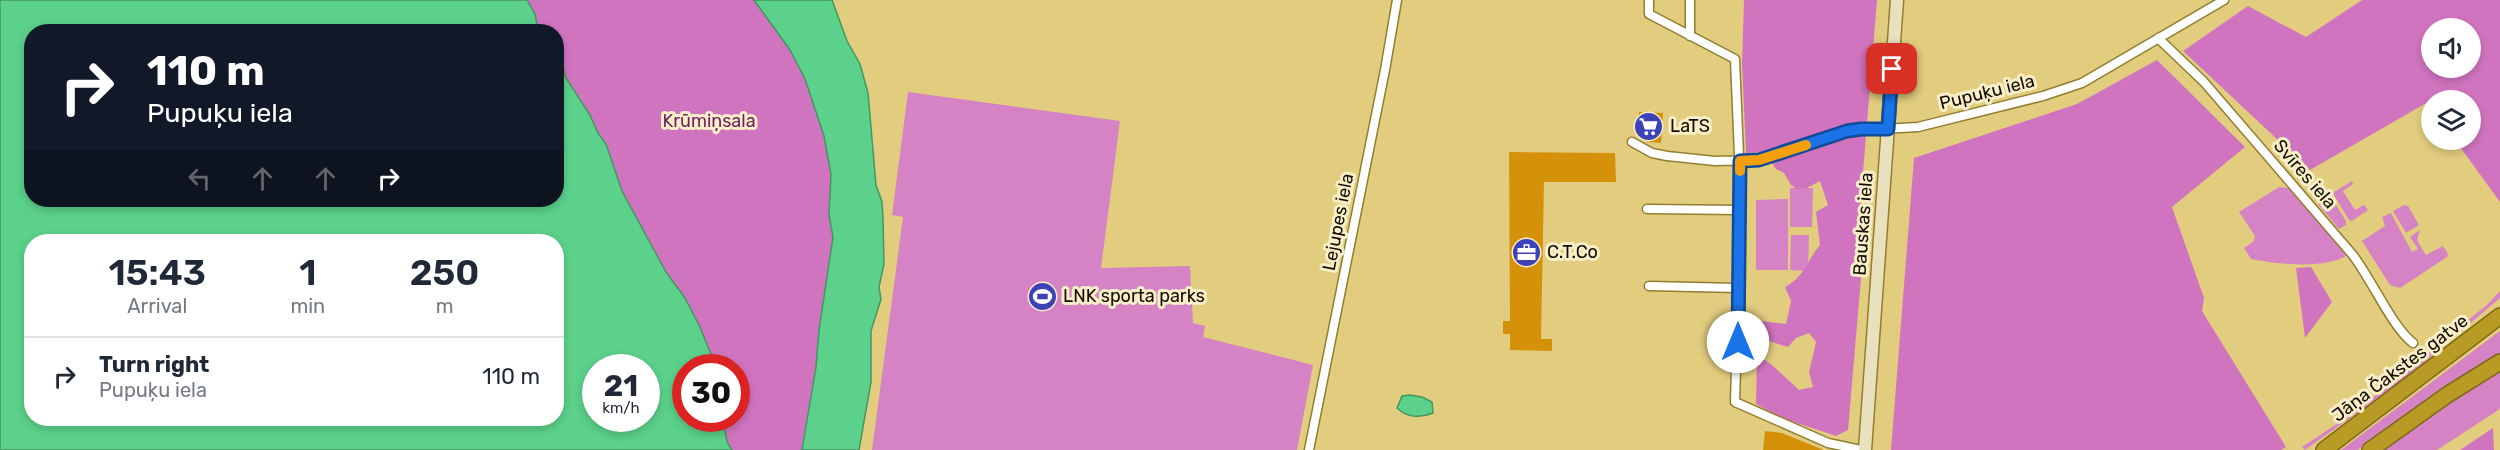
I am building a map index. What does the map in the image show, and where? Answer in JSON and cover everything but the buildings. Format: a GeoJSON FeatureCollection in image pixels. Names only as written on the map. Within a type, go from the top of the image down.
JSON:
{"type":"FeatureCollection","features":[{"type":"Feature","properties":{"kind":"highway","name":"Jāņa Čakstes gatve"},"geometry":{"type":"LineString","coordinates":[[2324,450],[2500,316]]}},
{"type":"Feature","properties":{"kind":"highway"},"geometry":{"type":"LineString","coordinates":[[2370,450],[2447,394],[2500,362]]}},
{"type":"Feature","properties":{"kind":"main road","name":"Bauskas iela"},"geometry":{"type":"LineString","coordinates":[[1863,450],[1897,0]]}},
{"type":"Feature","properties":{"kind":"street","name":"Lejupes iela"},"geometry":{"type":"LineString","coordinates":[[1309,450],[1397,0]]}},
{"type":"Feature","properties":{"kind":"street"},"geometry":{"type":"LineString","coordinates":[[1649,0],[1649,14],[1735,58],[1740,161],[1735,402],[1828,443],[1863,450]]}},
{"type":"Feature","properties":{"kind":"street"},"geometry":{"type":"LineString","coordinates":[[1690,0],[1690,36]]}},
{"type":"Feature","properties":{"kind":"street","name":"Pupuķu iela"},"geometry":{"type":"LineString","coordinates":[[1632,142],[1660,155],[1740,161],[1759,160],[1847,131],[1918,127],[2082,83],[2224,0]]}},
{"type":"Feature","properties":{"kind":"street","name":"Svīres iela"},"geometry":{"type":"LineString","coordinates":[[2158,38],[2204,82],[2352,254],[2365,271],[2398,326],[2413,343]]}},
{"type":"Feature","properties":{"kind":"street"},"geometry":{"type":"LineString","coordinates":[[1647,208],[1740,210]]}},
{"type":"Feature","properties":{"kind":"street"},"geometry":{"type":"LineString","coordinates":[[1649,286],[1738,288]]}},
{"type":"Feature","properties":{"kind":"shaded area"},"geometry":{"type":"Polygon","coordinates":[[[0,0],[527,0],[535,14],[537,24],[24,24],[24,207],[564,207],[564,71],[606,144],[622,191],[666,272],[685,298],[711,354],[672,354],[672,432],[725,432],[727,442],[732,450],[0,450],[0,0]]]}},
{"type":"Feature","properties":{"kind":"shaded area"},"geometry":{"type":"Polygon","coordinates":[[[754,0],[832,0],[847,41],[860,64],[868,93],[876,185],[882,202],[884,264],[879,287],[881,299],[871,331],[871,382],[859,450],[802,450],[816,367],[819,330],[833,237],[829,215],[831,174],[824,136],[805,79],[790,50],[754,0]]]}},
{"type":"Feature","properties":{"kind":"shaded area","name":"LNK sporta parks"},"geometry":{"type":"Polygon","coordinates":[[[908,92],[1120,121],[1101,268],[1190,266],[1193,323],[1205,326],[1203,337],[1313,365],[1297,450],[872,450],[903,217],[892,215],[908,92]]]}},
{"type":"Feature","properties":{"kind":"shaded area"},"geometry":{"type":"Polygon","coordinates":[[[2352,181],[2353,184],[2343,191],[2355,210],[2364,205],[2368,210],[2352,221],[2349,220],[2334,192],[2352,181]]]}},
{"type":"Feature","properties":{"kind":"shaded area"},"geometry":{"type":"Polygon","coordinates":[[[2279,187],[2289,188],[2349,254],[2340,259],[2315,264],[2274,263],[2251,259],[2244,248],[2254,241],[2255,236],[2239,212],[2279,187]]]}},
{"type":"Feature","properties":{"kind":"shaded area"},"geometry":{"type":"Polygon","coordinates":[[[1790,188],[1813,188],[1812,227],[1790,227],[1790,188]]]}},
{"type":"Feature","properties":{"kind":"shaded area"},"geometry":{"type":"Polygon","coordinates":[[[2326,197],[2331,197],[2346,221],[2346,225],[2339,229],[2318,204],[2326,197]]]}},
{"type":"Feature","properties":{"kind":"shaded area"},"geometry":{"type":"Polygon","coordinates":[[[1788,199],[1788,270],[1756,270],[1756,200],[1788,199]]]}},
{"type":"Feature","properties":{"kind":"shaded area"},"geometry":{"type":"Polygon","coordinates":[[[2404,205],[2408,206],[2419,225],[2406,233],[2393,211],[2404,205]]]}},
{"type":"Feature","properties":{"kind":"shaded area"},"geometry":{"type":"Polygon","coordinates":[[[2391,213],[2412,252],[2418,249],[2410,237],[2420,230],[2417,240],[2426,255],[2443,246],[2448,254],[2447,257],[2400,288],[2390,285],[2362,241],[2385,226],[2382,217],[2391,213]]]}},
{"type":"Feature","properties":{"kind":"shaded area"},"geometry":{"type":"Polygon","coordinates":[[[1791,235],[1809,235],[1808,271],[1790,270],[1791,235]]]}},
{"type":"Feature","properties":{"kind":"shaded area"},"geometry":{"type":"Polygon","coordinates":[[[2500,291],[2500,298],[2406,378],[2305,450],[2302,447],[2356,411],[2488,304],[2500,291]]]}},
{"type":"Feature","properties":{"kind":"shaded area"},"geometry":{"type":"Polygon","coordinates":[[[2500,331],[2500,354],[2443,389],[2358,450],[2341,450],[2500,331]]]}},
{"type":"Feature","properties":{"kind":"shaded area"},"geometry":{"type":"Polygon","coordinates":[[[2500,369],[2500,408],[2497,411],[2437,450],[2381,450],[2451,399],[2500,369]]]}},
{"type":"Feature","properties":{"kind":"shaded area"},"geometry":{"type":"Polygon","coordinates":[[[1410,395],[1432,402],[1433,413],[1414,416],[1405,414],[1397,408],[1402,396],[1410,395]]]}},
{"type":"Feature","properties":{"kind":"green space","name":"Krūmiņsala"},"geometry":{"type":"Polygon","coordinates":[[[527,0],[754,0],[790,50],[805,79],[824,136],[831,174],[829,215],[833,237],[819,330],[816,367],[802,450],[732,450],[727,442],[725,432],[750,432],[750,354],[711,354],[685,298],[666,272],[622,191],[606,144],[566,78],[564,24],[537,24],[535,14],[527,0]]]}},
{"type":"Feature","properties":{"kind":"green space"},"geometry":{"type":"Polygon","coordinates":[[[1744,0],[1877,0],[1859,222],[1861,278],[1848,430],[1836,436],[1782,418],[1756,404],[1757,355],[1772,365],[1799,390],[1813,387],[1809,372],[1816,342],[1809,333],[1796,338],[1788,347],[1762,339],[1753,320],[1786,324],[1791,301],[1785,287],[1797,278],[1820,245],[1816,212],[1828,205],[1820,181],[1807,188],[1797,189],[1791,185],[1784,173],[1776,169],[1765,152],[1746,153],[1742,63],[1744,0]]]}},
{"type":"Feature","properties":{"kind":"green space"},"geometry":{"type":"Polygon","coordinates":[[[2362,0],[2500,0],[2500,202],[2462,150],[2481,150],[2481,90],[2421,90],[2421,106],[2310,170],[2183,51],[2248,6],[2306,37],[2362,0]]]}},
{"type":"Feature","properties":{"kind":"green space"},"geometry":{"type":"Polygon","coordinates":[[[2157,60],[2245,147],[2172,207],[2204,298],[2202,311],[2286,447],[2281,450],[1891,450],[1914,158],[2077,104],[2157,60]]]}},
{"type":"Feature","properties":{"kind":"green space"},"geometry":{"type":"Polygon","coordinates":[[[2311,267],[2332,302],[2305,338],[2296,268],[2311,267]]]}},
{"type":"Feature","properties":{"kind":"green space"},"geometry":{"type":"Polygon","coordinates":[[[2493,428],[2494,450],[2460,450],[2493,428]]]}},
{"type":"Feature","properties":{"kind":"slow traffic"},"geometry":{"type":"LineString","coordinates":[[1740,171],[1740,161],[1759,160],[1806,145]]}},
{"type":"Feature","properties":{"kind":"place","name":"LaTS"},"geometry":{"type":"Point","coordinates":[1649,126]}},
{"type":"Feature","properties":{"kind":"place","name":"C.T.Co"},"geometry":{"type":"Point","coordinates":[1526,252]}},
{"type":"Feature","properties":{"kind":"place","name":"LNK sporta parks"},"geometry":{"type":"Point","coordinates":[1042,296]}},
{"type":"Feature","properties":{"kind":"route"},"geometry":{"type":"LineString","coordinates":[[1738,342],[1740,161],[1759,160],[1847,131],[1888,129],[1892,69]]}}]}
